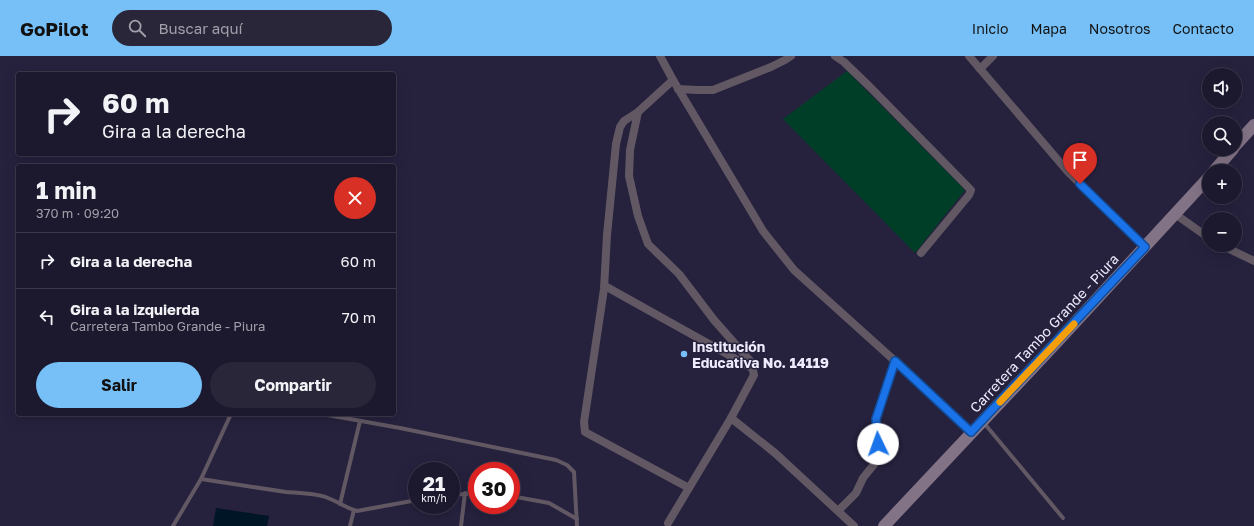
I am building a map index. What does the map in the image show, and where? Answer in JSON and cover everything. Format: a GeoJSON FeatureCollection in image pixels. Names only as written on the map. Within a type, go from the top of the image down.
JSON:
{"type":"FeatureCollection","features":[{"type":"Feature","properties":{"kind":"main road"},"geometry":{"type":"LineString","coordinates":[[1242,138],[1254,125]]}},
{"type":"Feature","properties":{"kind":"main road"},"geometry":{"type":"LineString","coordinates":[[1220,164],[1227,156]]}},
{"type":"Feature","properties":{"kind":"main road","name":"Carretera Tambo Grande - Piura"},"geometry":{"type":"LineString","coordinates":[[884,526],[1202,185]]}},
{"type":"Feature","properties":{"kind":"street"},"geometry":{"type":"LineString","coordinates":[[661,56],[678,89],[763,232],[794,270],[971,432]]}},
{"type":"Feature","properties":{"kind":"street"},"geometry":{"type":"LineString","coordinates":[[678,89],[713,90],[771,67],[791,56]]}},
{"type":"Feature","properties":{"kind":"street"},"geometry":{"type":"LineString","coordinates":[[835,56],[844,62],[870,87],[971,190],[969,195],[921,253]]}},
{"type":"Feature","properties":{"kind":"street"},"geometry":{"type":"LineString","coordinates":[[969,56],[1069,173],[1145,247]]}},
{"type":"Feature","properties":{"kind":"street"},"geometry":{"type":"LineString","coordinates":[[980,69],[993,56]]}},
{"type":"Feature","properties":{"kind":"street"},"geometry":{"type":"LineString","coordinates":[[673,80],[638,112],[624,121],[620,128],[616,144],[607,235],[605,286],[584,422],[585,432],[689,488]]}},
{"type":"Feature","properties":{"kind":"street"},"geometry":{"type":"LineString","coordinates":[[638,112],[630,150],[629,176],[638,216],[648,244],[679,274],[714,320],[751,362],[754,375],[731,418],[668,522]]}},
{"type":"Feature","properties":{"kind":"street"},"geometry":{"type":"LineString","coordinates":[[1175,214],[1202,233]]}},
{"type":"Feature","properties":{"kind":"street"},"geometry":{"type":"LineString","coordinates":[[1235,252],[1254,261]]}},
{"type":"Feature","properties":{"kind":"street"},"geometry":{"type":"LineString","coordinates":[[605,286],[752,368]]}},
{"type":"Feature","properties":{"kind":"street"},"geometry":{"type":"LineString","coordinates":[[838,511],[856,494],[863,478],[876,462],[878,444],[876,419],[895,361]]}},
{"type":"Feature","properties":{"kind":"street"},"geometry":{"type":"LineString","coordinates":[[731,418],[775,453],[854,526]]}},
{"type":"Feature","properties":{"kind":"lane"},"geometry":{"type":"LineString","coordinates":[[173,526],[201,479],[230,416]]}},
{"type":"Feature","properties":{"kind":"lane"},"geometry":{"type":"LineString","coordinates":[[333,416],[400,428],[556,460],[567,465],[574,472],[577,526]]}},
{"type":"Feature","properties":{"kind":"lane"},"geometry":{"type":"LineString","coordinates":[[982,420],[1063,518]]}},
{"type":"Feature","properties":{"kind":"lane"},"geometry":{"type":"LineString","coordinates":[[340,504],[360,421]]}},
{"type":"Feature","properties":{"kind":"lane"},"geometry":{"type":"LineString","coordinates":[[201,479],[326,497],[357,511],[408,502]]}},
{"type":"Feature","properties":{"kind":"lane"},"geometry":{"type":"LineString","coordinates":[[460,494],[465,493],[461,526]]}},
{"type":"Feature","properties":{"kind":"lane"},"geometry":{"type":"LineString","coordinates":[[520,498],[549,504],[577,519]]}},
{"type":"Feature","properties":{"kind":"lane"},"geometry":{"type":"LineString","coordinates":[[350,526],[354,510]]}},
{"type":"Feature","properties":{"kind":"green space"},"geometry":{"type":"Polygon","coordinates":[[[847,71],[965,190],[915,253],[783,119],[847,71]]]}},
{"type":"Feature","properties":{"kind":"water"},"geometry":{"type":"Polygon","coordinates":[[[216,508],[269,516],[267,526],[213,526],[216,508]]]}},
{"type":"Feature","properties":{"kind":"slow traffic"},"geometry":{"type":"LineString","coordinates":[[1000,402],[1074,324]]}},
{"type":"Feature","properties":{"kind":"place","name":"Institución Educativa No. 14119"},"geometry":{"type":"Point","coordinates":[684,354]}},
{"type":"Feature","properties":{"kind":"route"},"geometry":{"type":"LineString","coordinates":[[878,444],[876,419],[895,361],[971,432],[1145,247],[1080,184]]}}]}
